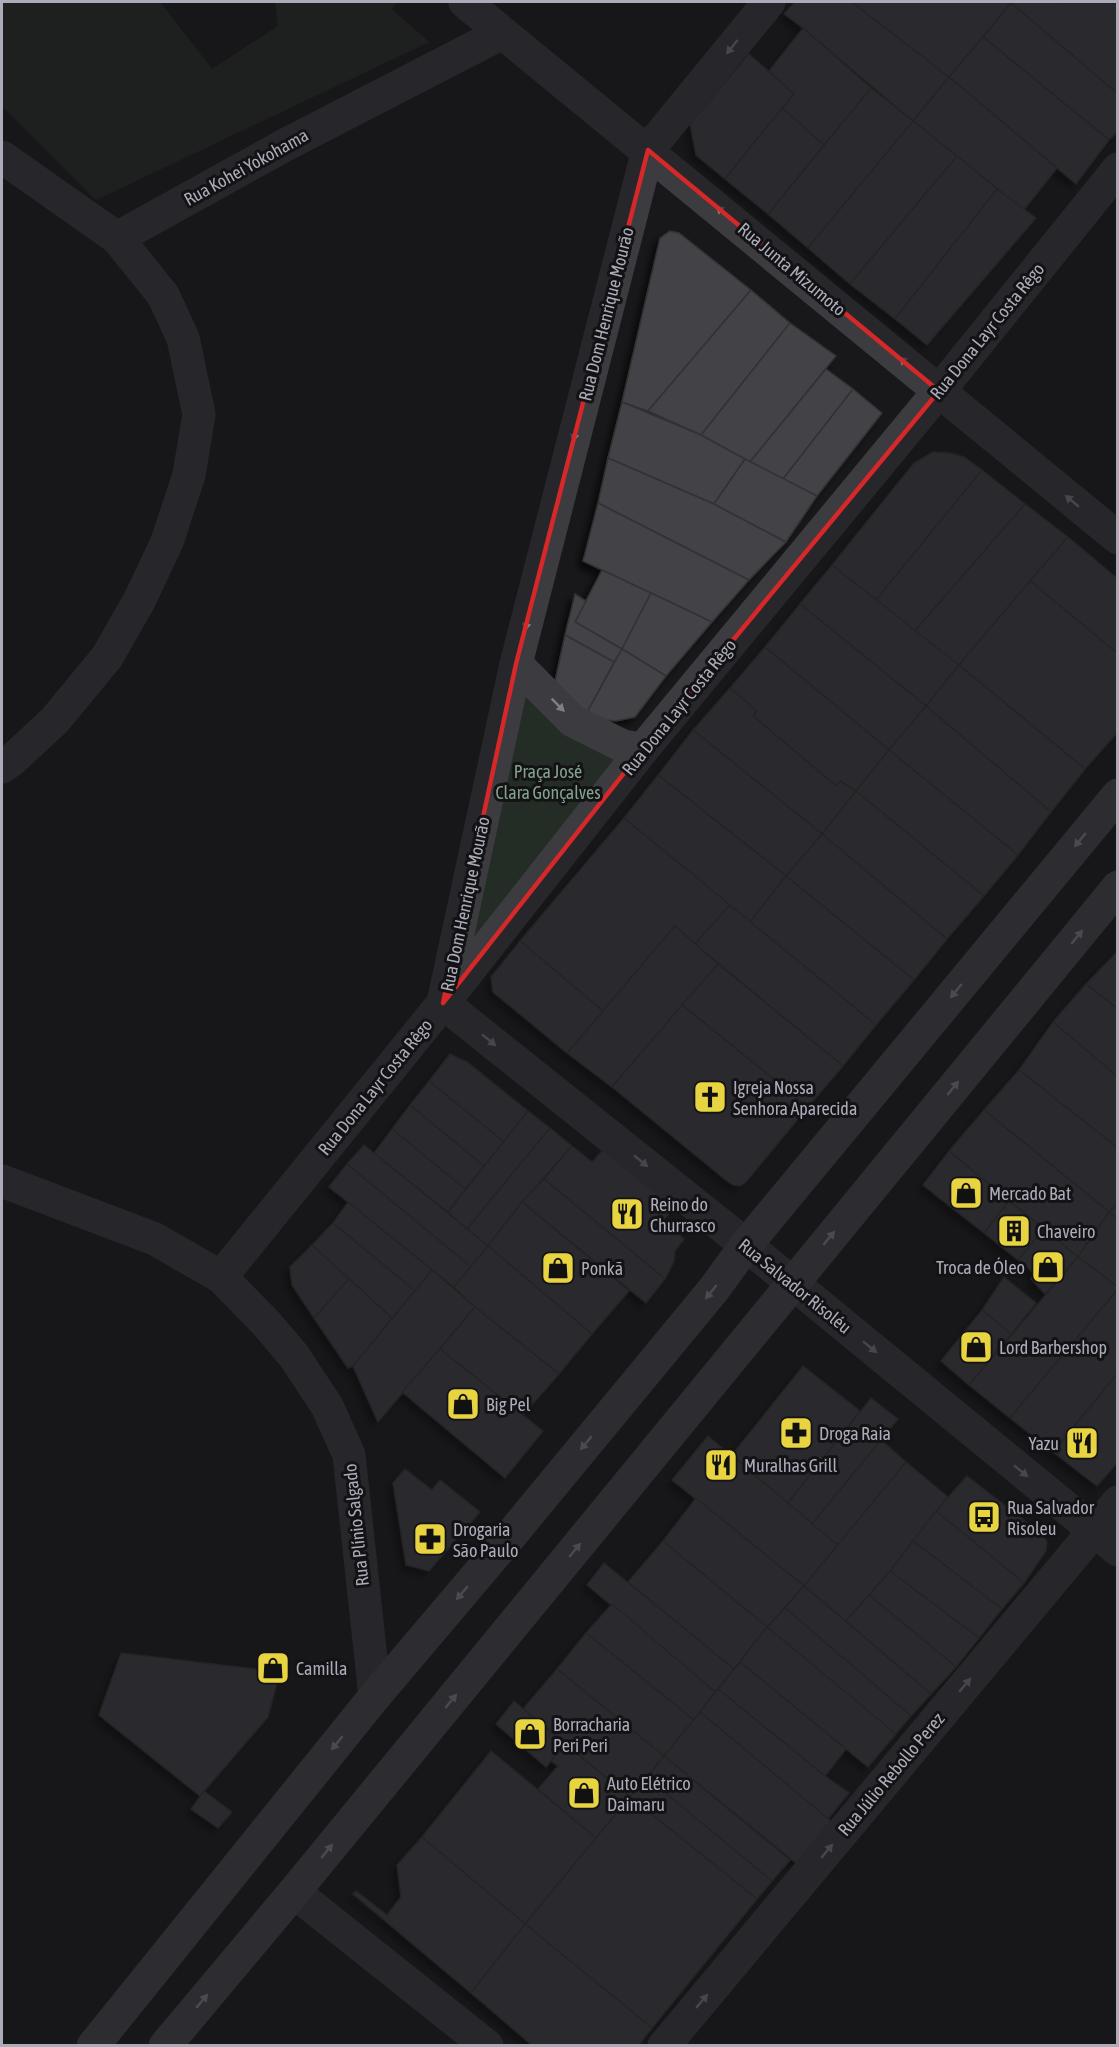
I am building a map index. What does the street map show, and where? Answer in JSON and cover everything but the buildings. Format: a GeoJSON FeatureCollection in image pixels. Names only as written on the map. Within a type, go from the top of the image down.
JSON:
{"type":"FeatureCollection","features":[{"type":"Feature","properties":{"kind":"main road"},"geometry":{"type":"LineString","coordinates":[[93,2046],[375,1696],[714,1289],[746,1245],[1118,795]]}},
{"type":"Feature","properties":{"kind":"main road"},"geometry":{"type":"LineString","coordinates":[[165,2046],[294,1892],[1118,887]]}},
{"type":"Feature","properties":{"kind":"street","name":"Rua Junta Mizumoto"},"geometry":{"type":"LineString","coordinates":[[465,2],[1118,538]]}},
{"type":"Feature","properties":{"kind":"street","name":"Rua Dom Henrique Mourão"},"geometry":{"type":"LineString","coordinates":[[443,1003],[516,664],[648,150],[769,2]]}},
{"type":"Feature","properties":{"kind":"street","name":"Rua Kohei Yokohama"},"geometry":{"type":"LineString","coordinates":[[117,238],[285,145],[502,33]]}},
{"type":"Feature","properties":{"kind":"street"},"geometry":{"type":"LineString","coordinates":[[2,157],[117,238],[143,268],[163,295],[183,338],[199,414],[189,475],[166,542],[139,601],[107,657],[55,720],[2,767]]}},
{"type":"Feature","properties":{"kind":"street","name":"Rua Dona Layr Costa Rêgo"},"geometry":{"type":"LineString","coordinates":[[221,1277],[443,1003],[644,749],[939,391],[1118,169]]}},
{"type":"Feature","properties":{"kind":"street"},"geometry":{"type":"LineString","coordinates":[[516,664],[573,721],[623,746],[644,749]]}},
{"type":"Feature","properties":{"kind":"street","name":"Rua Salvador Risoléu"},"geometry":{"type":"LineString","coordinates":[[443,1003],[746,1245],[1106,1540]]}},
{"type":"Feature","properties":{"kind":"street","name":"Rua Plínio Salgado"},"geometry":{"type":"LineString","coordinates":[[2,1181],[155,1239],[221,1277],[266,1323],[294,1356],[327,1406],[349,1455],[375,1696]]}},
{"type":"Feature","properties":{"kind":"street","name":"Rua Júlio Rebollo Perez"},"geometry":{"type":"LineString","coordinates":[[664,2046],[1106,1540],[1118,1502]]}},
{"type":"Feature","properties":{"kind":"street"},"geometry":{"type":"LineString","coordinates":[[294,1892],[487,2046]]}},
{"type":"Feature","properties":{"kind":"highlighted area"},"geometry":{"type":"Polygon","coordinates":[[[648,150],[939,391],[643,749],[443,1003],[516,664],[648,150]]]}},
{"type":"Feature","properties":{"kind":"green space"},"geometry":{"type":"Polygon","coordinates":[[[2,2],[160,2],[212,69],[278,26],[275,2],[398,2],[391,9],[429,42],[96,200],[2,106],[2,2]]]}},
{"type":"Feature","properties":{"kind":"green space","name":"Praça José Clara Gonçalves"},"geometry":{"type":"Polygon","coordinates":[[[522,684],[568,737],[600,751],[631,756],[452,972],[522,684]]]}},
{"type":"Feature","properties":{"kind":"place","name":"Igreja Nossa Senhora Aparecida"},"geometry":{"type":"Point","coordinates":[710,1097]}},
{"type":"Feature","properties":{"kind":"place","name":"Mercado Bat"},"geometry":{"type":"Point","coordinates":[966,1193]}},
{"type":"Feature","properties":{"kind":"place","name":"Reino do Churrasco"},"geometry":{"type":"Point","coordinates":[627,1214]}},
{"type":"Feature","properties":{"kind":"place","name":"Chaveiro"},"geometry":{"type":"Point","coordinates":[1014,1231]}},
{"type":"Feature","properties":{"kind":"place","name":"Troca de Óleo"},"geometry":{"type":"Point","coordinates":[1048,1267]}},
{"type":"Feature","properties":{"kind":"place","name":"Ponkã"},"geometry":{"type":"Point","coordinates":[558,1268]}},
{"type":"Feature","properties":{"kind":"place","name":"Lord Barbershop"},"geometry":{"type":"Point","coordinates":[976,1347]}},
{"type":"Feature","properties":{"kind":"place","name":"Big Pel"},"geometry":{"type":"Point","coordinates":[463,1404]}},
{"type":"Feature","properties":{"kind":"place","name":"Droga Raia"},"geometry":{"type":"Point","coordinates":[796,1433]}},
{"type":"Feature","properties":{"kind":"place","name":"Yazu"},"geometry":{"type":"Point","coordinates":[1082,1443]}},
{"type":"Feature","properties":{"kind":"place","name":"Muralhas Grill"},"geometry":{"type":"Point","coordinates":[721,1465]}},
{"type":"Feature","properties":{"kind":"place","name":"Rua Salvador Risoleu"},"geometry":{"type":"Point","coordinates":[984,1517]}},
{"type":"Feature","properties":{"kind":"place","name":"Drogaria São Paulo"},"geometry":{"type":"Point","coordinates":[430,1539]}},
{"type":"Feature","properties":{"kind":"place","name":"Camilla"},"geometry":{"type":"Point","coordinates":[273,1668]}},
{"type":"Feature","properties":{"kind":"place","name":"Borracharia Peri Peri"},"geometry":{"type":"Point","coordinates":[530,1734]}},
{"type":"Feature","properties":{"kind":"place","name":"Auto Elétrico Daimaru"},"geometry":{"type":"Point","coordinates":[584,1793]}}]}
